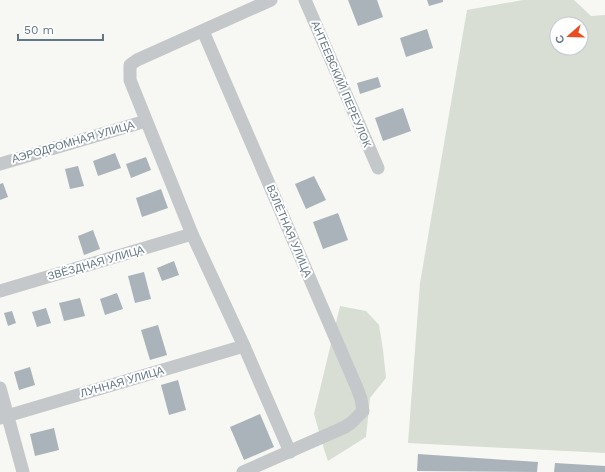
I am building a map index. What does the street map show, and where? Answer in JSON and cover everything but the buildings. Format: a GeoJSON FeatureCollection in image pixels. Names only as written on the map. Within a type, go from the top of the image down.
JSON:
{"type":"FeatureCollection","features":[{"type":"Feature","properties":{"kind":"street"},"geometry":{"type":"LineString","coordinates":[[244,472],[290,452],[244,346],[192,234],[130,80],[130,65],[137,60],[270,0]]}},
{"type":"Feature","properties":{"kind":"street","name":"АНТЕЕВСКИЙ ПЕРЕУЛОК"},"geometry":{"type":"LineString","coordinates":[[305,0],[378,168]]}},
{"type":"Feature","properties":{"kind":"street","name":"ВЗЛЁТНАЯ УЛИЦА"},"geometry":{"type":"LineString","coordinates":[[203,31],[361,399],[363,411],[351,423],[290,452]]}},
{"type":"Feature","properties":{"kind":"street","name":"АЭРОДРОМНАЯ УЛИЦА"},"geometry":{"type":"LineString","coordinates":[[0,164],[146,121]]}},
{"type":"Feature","properties":{"kind":"street","name":"ЗВЁЗДНАЯ УЛИЦА"},"geometry":{"type":"LineString","coordinates":[[0,291],[192,234]]}},
{"type":"Feature","properties":{"kind":"street","name":"ЛУННАЯ УЛИЦА"},"geometry":{"type":"LineString","coordinates":[[4,417],[244,346]]}},
{"type":"Feature","properties":{"kind":"street"},"geometry":{"type":"LineString","coordinates":[[0,388],[4,417],[23,472]]}},
{"type":"Feature","properties":{"kind":"shaded area"},"geometry":{"type":"Polygon","coordinates":[[[523,0],[574,0],[591,16],[605,15],[605,453],[408,443],[420,283],[467,10],[523,0]]]}},
{"type":"Feature","properties":{"kind":"shaded area"},"geometry":{"type":"Polygon","coordinates":[[[340,306],[366,311],[379,325],[386,378],[370,398],[366,437],[328,461],[314,414],[340,306]]]}}]}
